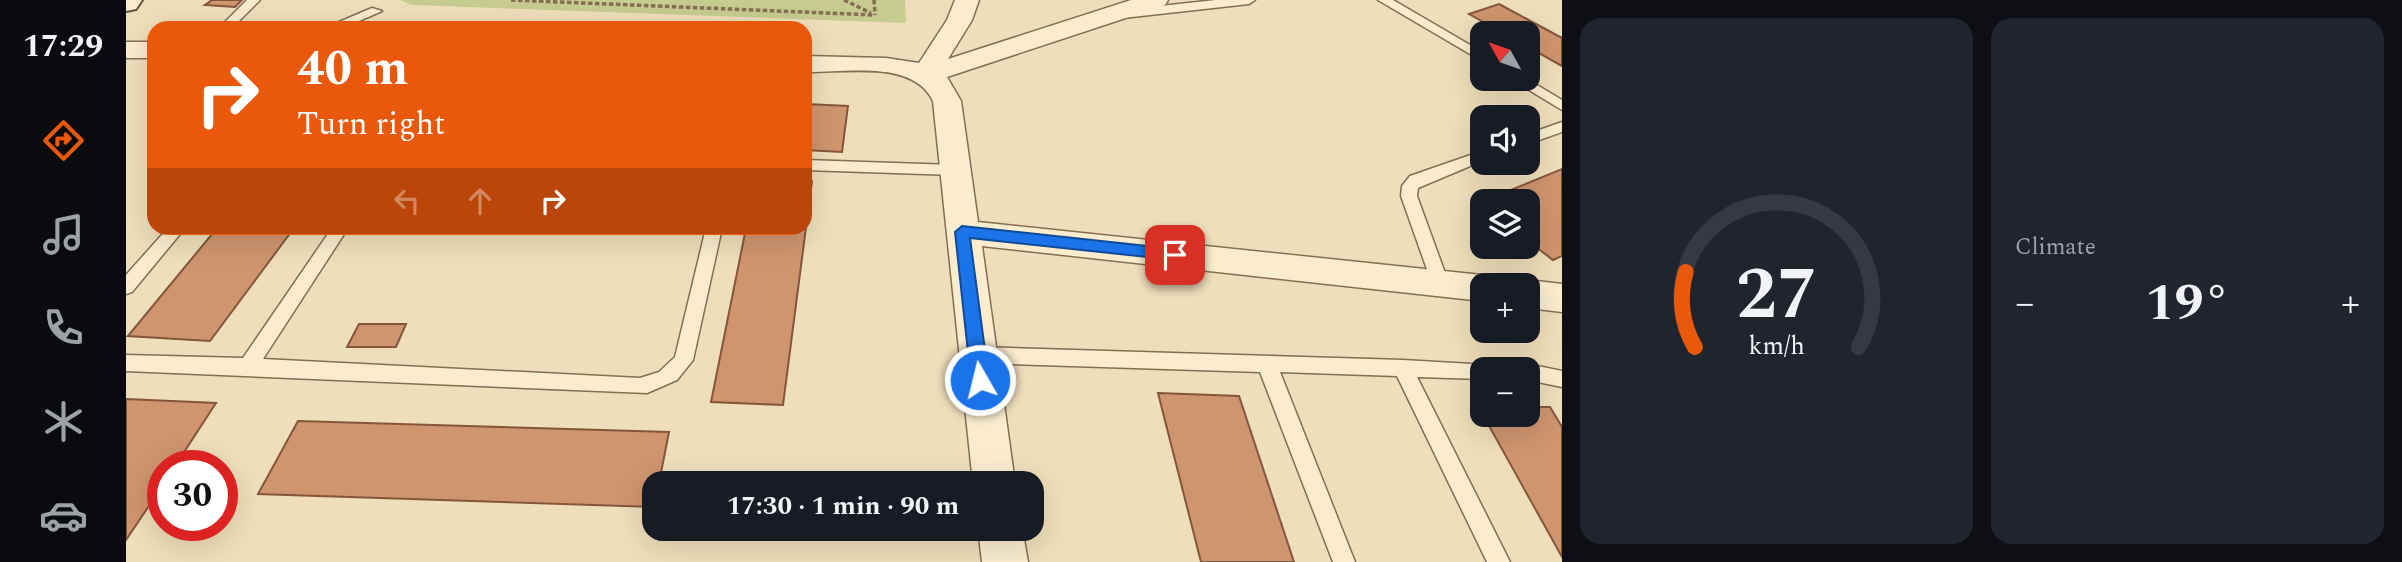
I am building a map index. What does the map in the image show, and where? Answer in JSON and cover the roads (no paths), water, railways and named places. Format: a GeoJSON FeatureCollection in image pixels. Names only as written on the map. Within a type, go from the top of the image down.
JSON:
{"type":"FeatureCollection","features":[{"type":"Feature","properties":{"kind":"street"},"geometry":{"type":"LineString","coordinates":[[927,75],[933,61],[962,20],[967,0]]}},
{"type":"Feature","properties":{"kind":"street"},"geometry":{"type":"LineString","coordinates":[[812,64],[886,67],[927,75],[1156,0]]}},
{"type":"Feature","properties":{"kind":"street"},"geometry":{"type":"LineString","coordinates":[[126,50],[147,50]]}},
{"type":"Feature","properties":{"kind":"street"},"geometry":{"type":"LineString","coordinates":[[927,75],[939,86],[947,101],[992,471]]}},
{"type":"Feature","properties":{"kind":"street"},"geometry":{"type":"LineString","coordinates":[[962,232],[1470,287]]}},
{"type":"Feature","properties":{"kind":"street"},"geometry":{"type":"LineString","coordinates":[[1540,295],[1562,298]]}},
{"type":"Feature","properties":{"kind":"street"},"geometry":{"type":"LineString","coordinates":[[1002,541],[1005,562]]}},
{"type":"Feature","properties":{"kind":"lane"},"geometry":{"type":"LineString","coordinates":[[232,21],[254,0]]}},
{"type":"Feature","properties":{"kind":"lane"},"geometry":{"type":"LineString","coordinates":[[1108,15],[1248,0]]}},
{"type":"Feature","properties":{"kind":"lane"},"geometry":{"type":"LineString","coordinates":[[1384,0],[1470,50]]}},
{"type":"Feature","properties":{"kind":"lane"},"geometry":{"type":"LineString","coordinates":[[350,21],[376,11]]}},
{"type":"Feature","properties":{"kind":"lane"},"geometry":{"type":"LineString","coordinates":[[1538,91],[1562,106]]}},
{"type":"Feature","properties":{"kind":"lane"},"geometry":{"type":"LineString","coordinates":[[1540,135],[1562,127]]}},
{"type":"Feature","properties":{"kind":"lane"},"geometry":{"type":"LineString","coordinates":[[1440,284],[1409,195],[1410,186],[1416,180],[1470,160]]}},
{"type":"Feature","properties":{"kind":"lane"},"geometry":{"type":"LineString","coordinates":[[812,165],[954,170]]}},
{"type":"Feature","properties":{"kind":"lane"},"geometry":{"type":"LineString","coordinates":[[126,287],[171,235]]}},
{"type":"Feature","properties":{"kind":"lane"},"geometry":{"type":"LineString","coordinates":[[248,366],[335,235]]}},
{"type":"Feature","properties":{"kind":"lane"},"geometry":{"type":"LineString","coordinates":[[126,363],[248,366],[640,386],[654,384],[677,370],[684,360],[712,235]]}},
{"type":"Feature","properties":{"kind":"lane"},"geometry":{"type":"LineString","coordinates":[[976,355],[1470,371]]}},
{"type":"Feature","properties":{"kind":"lane"},"geometry":{"type":"LineString","coordinates":[[1267,364],[1344,562]]}},
{"type":"Feature","properties":{"kind":"lane"},"geometry":{"type":"LineString","coordinates":[[1403,368],[1499,562]]}},
{"type":"Feature","properties":{"kind":"lane"},"geometry":{"type":"LineString","coordinates":[[1540,374],[1562,379]]}}]}
